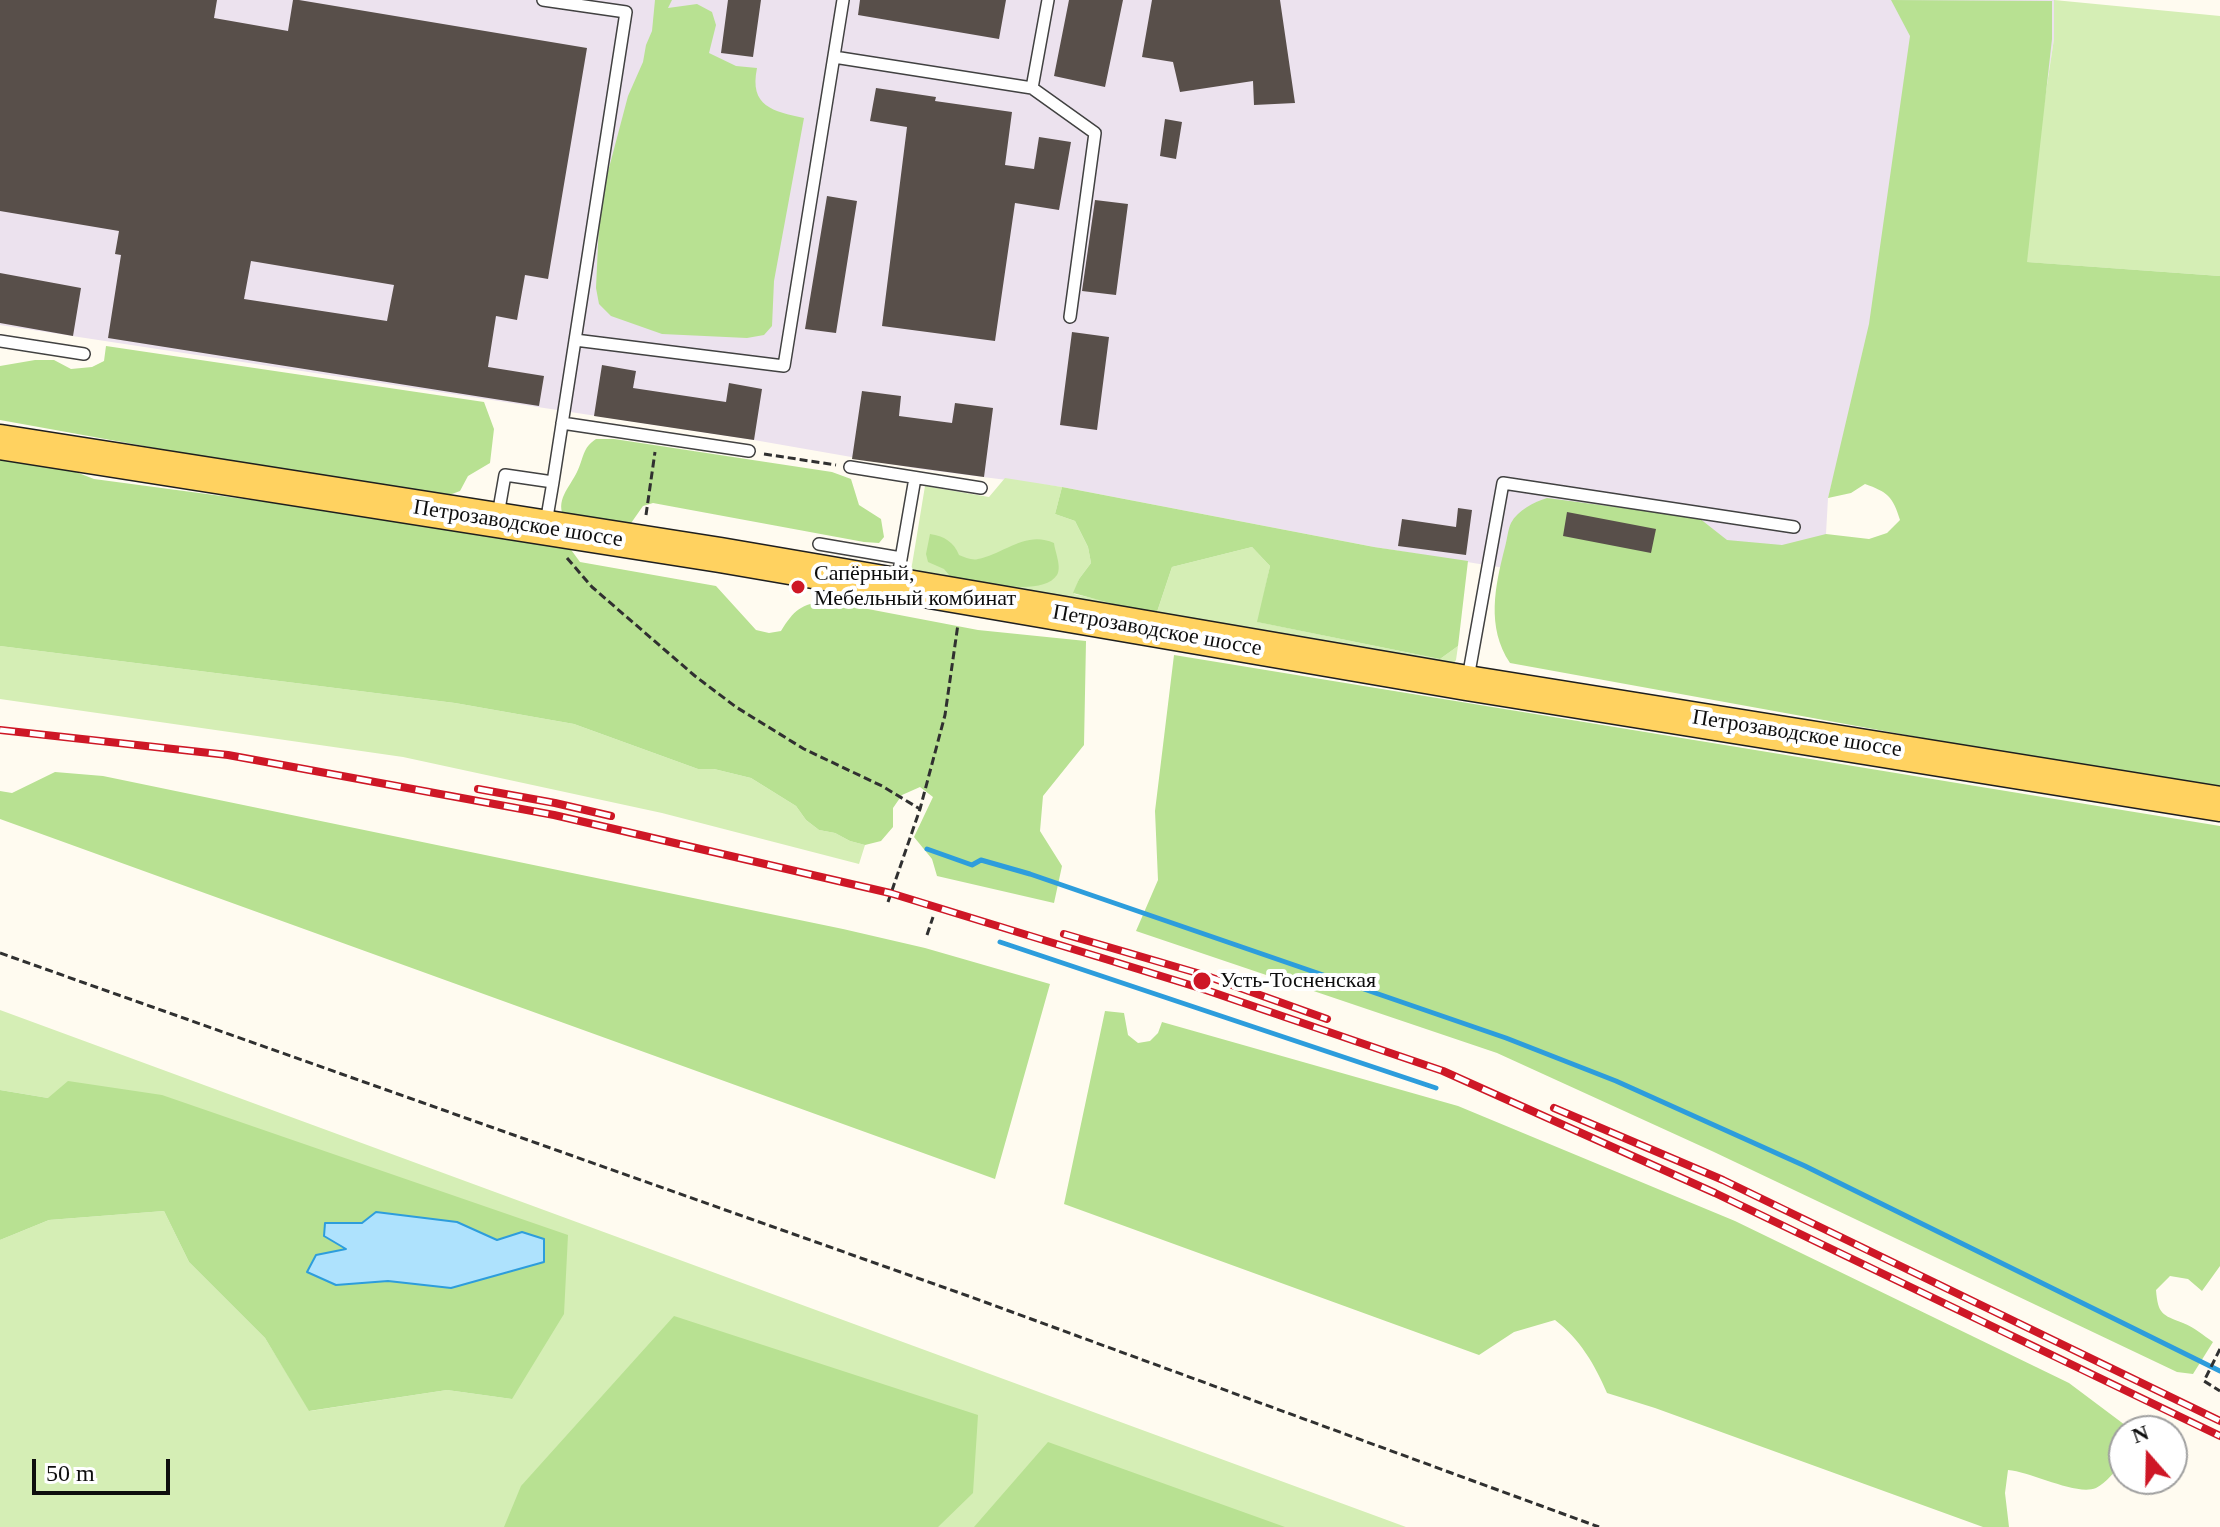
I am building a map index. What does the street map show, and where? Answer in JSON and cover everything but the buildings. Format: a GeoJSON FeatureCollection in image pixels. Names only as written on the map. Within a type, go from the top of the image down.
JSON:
{"type":"FeatureCollection","features":[{"type":"Feature","properties":{"kind":"main road","name":"Петрозаводское шоссе"},"geometry":{"type":"LineString","coordinates":[[0,442],[497,521],[898,572],[962,598],[2220,804]]}},
{"type":"Feature","properties":{"kind":"lane"},"geometry":{"type":"LineString","coordinates":[[543,0],[626,12],[546,528]]}},
{"type":"Feature","properties":{"kind":"lane"},"geometry":{"type":"LineString","coordinates":[[575,340],[784,366],[843,0]]}},
{"type":"Feature","properties":{"kind":"lane"},"geometry":{"type":"LineString","coordinates":[[1032,88],[1048,0]]}},
{"type":"Feature","properties":{"kind":"lane"},"geometry":{"type":"LineString","coordinates":[[834,57],[1032,88],[1095,133],[1070,317]]}},
{"type":"Feature","properties":{"kind":"lane"},"geometry":{"type":"LineString","coordinates":[[0,341],[84,354]]}},
{"type":"Feature","properties":{"kind":"lane"},"geometry":{"type":"LineString","coordinates":[[562,423],[749,451]]}},
{"type":"Feature","properties":{"kind":"lane"},"geometry":{"type":"LineString","coordinates":[[850,467],[981,488]]}},
{"type":"Feature","properties":{"kind":"lane"},"geometry":{"type":"LineString","coordinates":[[497,521],[505,475],[553,482]]}},
{"type":"Feature","properties":{"kind":"lane"},"geometry":{"type":"LineString","coordinates":[[819,544],[898,572],[915,478]]}},
{"type":"Feature","properties":{"kind":"lane"},"geometry":{"type":"LineString","coordinates":[[1467,683],[1503,483],[1794,527]]}},
{"type":"Feature","properties":{"kind":"path"},"geometry":{"type":"LineString","coordinates":[[658,438],[645,515],[659,517]]}},
{"type":"Feature","properties":{"kind":"path"},"geometry":{"type":"LineString","coordinates":[[749,451],[850,467]]}},
{"type":"Feature","properties":{"kind":"path"},"geometry":{"type":"LineString","coordinates":[[546,528],[592,587],[726,700],[804,749],[869,779],[920,809]]}},
{"type":"Feature","properties":{"kind":"path"},"geometry":{"type":"LineString","coordinates":[[888,902],[920,809],[945,715],[962,598]]}},
{"type":"Feature","properties":{"kind":"path"},"geometry":{"type":"LineString","coordinates":[[927,935],[933,917]]}},
{"type":"Feature","properties":{"kind":"path"},"geometry":{"type":"LineString","coordinates":[[0,953],[971,1297],[1599,1527]]}},
{"type":"Feature","properties":{"kind":"path"},"geometry":{"type":"LineString","coordinates":[[2220,1349],[2204,1381],[2220,1391]]}},
{"type":"Feature","properties":{"kind":"shaded area"},"geometry":{"type":"Polygon","coordinates":[[[0,0],[2054,0],[2054,39],[2041,124],[1869,341],[1828,498],[1815,618],[1374,547],[1062,487],[920,469],[754,440],[0,325],[0,0]]]}},
{"type":"Feature","properties":{"kind":"green space"},"geometry":{"type":"Polygon","coordinates":[[[655,0],[672,0],[668,8],[697,4],[712,12],[716,25],[709,53],[736,66],[757,68],[755,81],[760,99],[782,113],[804,118],[774,281],[772,326],[764,335],[747,338],[662,334],[611,316],[599,304],[596,288],[600,202],[628,96],[652,31],[655,0]]]}},
{"type":"Feature","properties":{"kind":"green space"},"geometry":{"type":"Polygon","coordinates":[[[1891,0],[2052,1],[2052,39],[2027,262],[2220,276],[2220,792],[1510,663],[1502,649],[1495,621],[1495,606],[1509,528],[1522,510],[1547,498],[1699,518],[1727,540],[1782,545],[1826,534],[1869,539],[1887,533],[1900,520],[1888,496],[1865,484],[1851,493],[1828,498],[1869,324],[1910,36],[1891,0]]]}},
{"type":"Feature","properties":{"kind":"green space"},"geometry":{"type":"Polygon","coordinates":[[[2054,0],[2220,16],[2220,276],[2026,262],[2054,39],[2054,0]]]}},
{"type":"Feature","properties":{"kind":"green space"},"geometry":{"type":"Polygon","coordinates":[[[106,346],[484,402],[494,429],[490,463],[468,476],[460,491],[444,497],[426,497],[0,420],[0,366],[54,360],[71,369],[92,367],[104,361],[106,346]]]}},
{"type":"Feature","properties":{"kind":"green space"},"geometry":{"type":"Polygon","coordinates":[[[596,439],[614,439],[832,472],[851,479],[859,505],[881,519],[884,537],[879,543],[864,542],[653,503],[643,506],[629,526],[565,519],[561,506],[564,494],[586,450],[596,439]]]}},
{"type":"Feature","properties":{"kind":"green space"},"geometry":{"type":"Polygon","coordinates":[[[0,455],[42,459],[94,479],[379,517],[569,547],[580,562],[716,586],[756,630],[769,633],[781,631],[794,613],[804,606],[826,601],[978,630],[1086,641],[1084,745],[1043,796],[1040,831],[1062,866],[1054,903],[937,876],[932,859],[914,837],[933,797],[920,787],[902,795],[893,808],[893,827],[881,841],[865,845],[819,830],[806,820],[796,806],[751,778],[714,769],[698,769],[574,724],[455,703],[0,646],[0,455]]]}},
{"type":"Feature","properties":{"kind":"green space"},"geometry":{"type":"Polygon","coordinates":[[[1005,478],[1062,487],[1055,514],[1075,521],[1088,547],[1091,563],[1079,579],[1074,594],[1157,612],[1172,567],[1252,547],[1270,566],[1258,622],[1440,659],[1458,646],[1456,660],[1448,671],[910,577],[925,486],[989,497],[1005,478]]]}},
{"type":"Feature","properties":{"kind":"green space"},"geometry":{"type":"Polygon","coordinates":[[[1062,487],[1374,547],[1468,561],[1458,646],[1440,659],[1257,622],[1270,566],[1252,547],[1172,567],[1157,612],[1132,609],[1073,593],[1091,563],[1088,547],[1075,521],[1055,514],[1062,487]]]}},
{"type":"Feature","properties":{"kind":"green space"},"geometry":{"type":"Polygon","coordinates":[[[930,534],[944,538],[959,555],[973,560],[1025,541],[1044,540],[1054,543],[1058,572],[1049,582],[1022,587],[950,576],[944,569],[928,562],[926,554],[930,534]]]}},
{"type":"Feature","properties":{"kind":"green space"},"geometry":{"type":"Polygon","coordinates":[[[0,646],[455,703],[574,724],[698,769],[714,769],[751,778],[796,806],[806,820],[819,830],[865,845],[859,864],[662,813],[403,757],[0,699],[0,646]]]}},
{"type":"Feature","properties":{"kind":"green space"},"geometry":{"type":"Polygon","coordinates":[[[1174,655],[2220,826],[2220,1266],[2202,1291],[2188,1279],[2170,1276],[2156,1290],[2162,1312],[2213,1342],[2193,1374],[2177,1372],[1714,1152],[1497,1053],[1136,931],[1158,880],[1155,811],[1174,655]]]}},
{"type":"Feature","properties":{"kind":"green space"},"geometry":{"type":"Polygon","coordinates":[[[55,772],[103,776],[843,929],[925,948],[1050,984],[995,1179],[0,819],[0,791],[12,793],[55,772]]]}},
{"type":"Feature","properties":{"kind":"green space"},"geometry":{"type":"Polygon","coordinates":[[[0,1010],[1406,1527],[0,1527],[0,1240],[49,1220],[164,1211],[189,1262],[265,1338],[310,1411],[447,1390],[512,1399],[48,1098],[0,1090],[0,1010]]]}},
{"type":"Feature","properties":{"kind":"green space"},"geometry":{"type":"Polygon","coordinates":[[[1105,1011],[1124,1013],[1128,1035],[1138,1043],[1150,1041],[1158,1033],[1162,1022],[1458,1106],[1735,1221],[2069,1383],[2112,1415],[2108,1415],[2108,1478],[2096,1488],[2087,1490],[2008,1470],[2005,1493],[2009,1527],[1983,1527],[1607,1393],[1586,1353],[1555,1320],[1514,1332],[1479,1355],[1064,1204],[1105,1011]]]}},
{"type":"Feature","properties":{"kind":"green space"},"geometry":{"type":"Polygon","coordinates":[[[68,1081],[162,1095],[568,1235],[564,1314],[512,1399],[447,1390],[309,1411],[265,1338],[189,1262],[164,1211],[49,1220],[0,1240],[0,1090],[48,1098],[68,1081]]]}},
{"type":"Feature","properties":{"kind":"green space"},"geometry":{"type":"Polygon","coordinates":[[[674,1316],[978,1415],[973,1493],[938,1527],[504,1527],[521,1486],[674,1316]]]}},
{"type":"Feature","properties":{"kind":"green space"},"geometry":{"type":"Polygon","coordinates":[[[1048,1442],[1285,1527],[974,1527],[1048,1442]]]}},
{"type":"Feature","properties":{"kind":"water"},"geometry":{"type":"Polygon","coordinates":[[[376,1212],[457,1222],[497,1240],[522,1232],[544,1239],[544,1262],[451,1288],[388,1281],[336,1285],[307,1272],[316,1255],[346,1249],[324,1236],[325,1223],[362,1223],[376,1212]]]}},
{"type":"Feature","properties":{"kind":"waterway"},"geometry":{"type":"LineString","coordinates":[[927,849],[972,865],[981,860],[1030,874],[1506,1038],[1616,1081],[1805,1166],[2220,1371]]}},
{"type":"Feature","properties":{"kind":"waterway"},"geometry":{"type":"LineString","coordinates":[[1000,942],[1436,1088]]}},
{"type":"Feature","properties":{"kind":"railway"},"geometry":{"type":"LineString","coordinates":[[0,730],[228,755],[554,815],[890,893],[1200,988],[1443,1071],[1715,1193],[2220,1436]]}},
{"type":"Feature","properties":{"kind":"railway"},"geometry":{"type":"LineString","coordinates":[[478,789],[611,816]]}},
{"type":"Feature","properties":{"kind":"railway"},"geometry":{"type":"LineString","coordinates":[[1064,934],[1204,975],[1327,1019]]}},
{"type":"Feature","properties":{"kind":"railway"},"geometry":{"type":"LineString","coordinates":[[1554,1108],[1723,1180],[2220,1421]]}},
{"type":"Feature","properties":{"kind":"place","name":"Сапёрный, Мебельный комбинат"},"geometry":{"type":"Point","coordinates":[798,587]}},
{"type":"Feature","properties":{"kind":"place","name":"Усть-Тосненская"},"geometry":{"type":"Point","coordinates":[1202,981]}}]}
